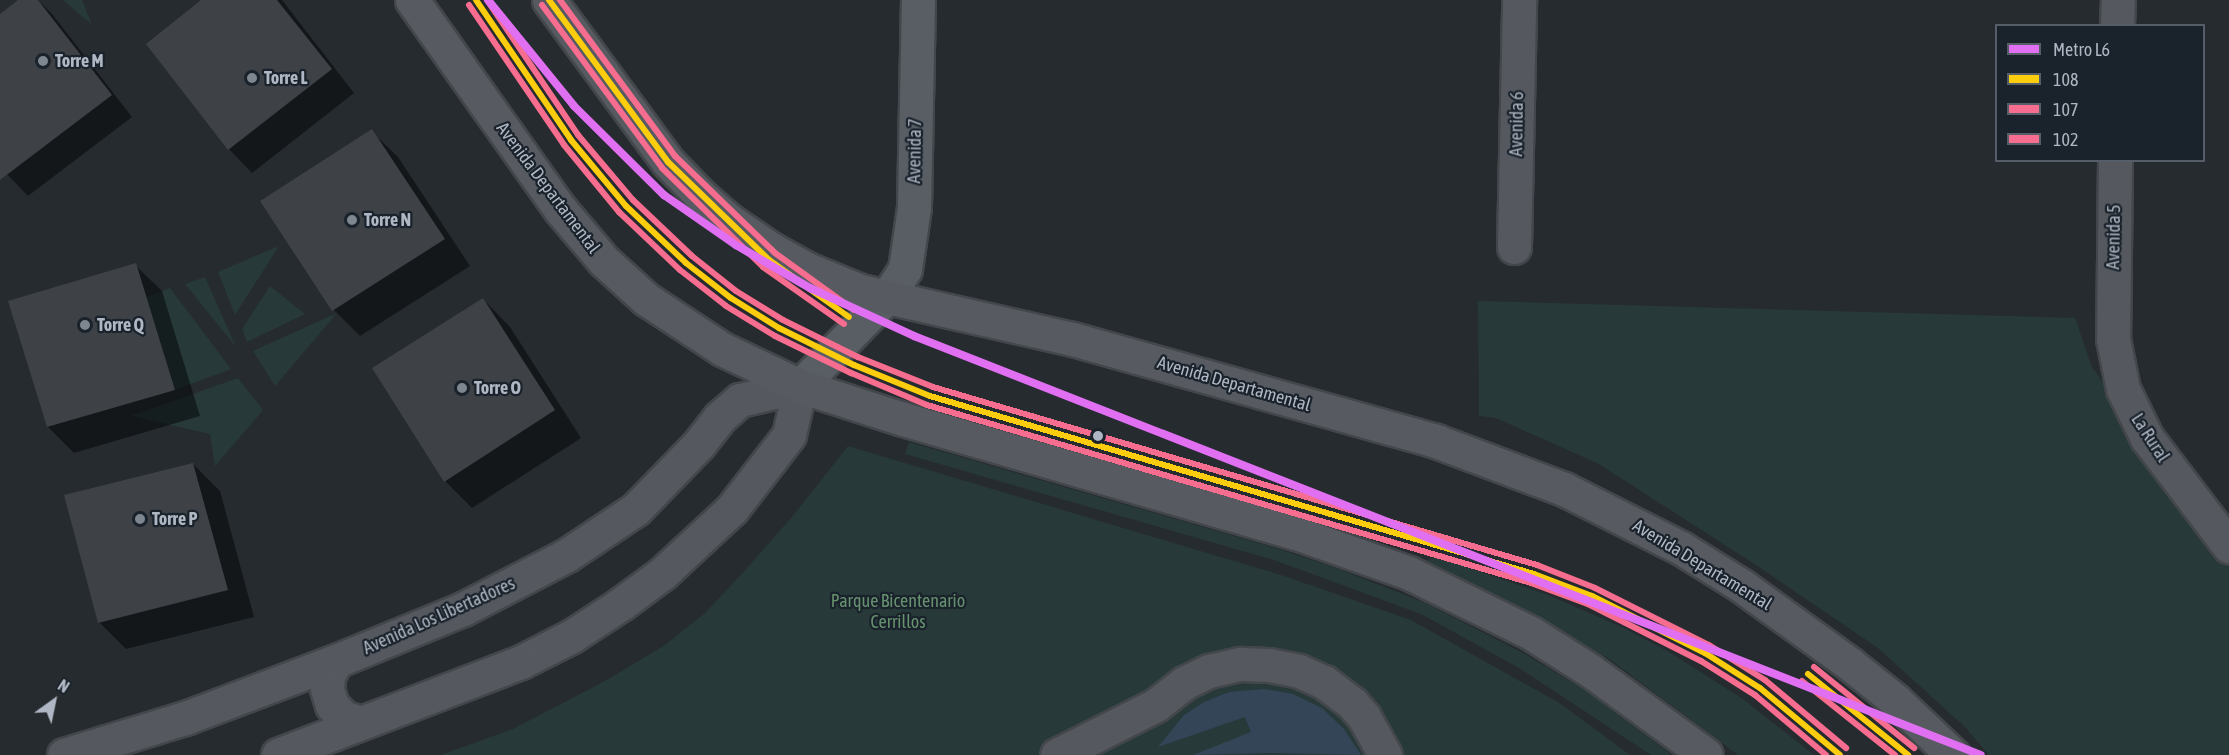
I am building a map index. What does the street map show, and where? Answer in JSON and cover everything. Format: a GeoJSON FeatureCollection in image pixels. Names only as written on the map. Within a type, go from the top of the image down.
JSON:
{"type":"FeatureCollection","features":[{"type":"Feature","properties":{"kind":"main road","name":"Avenida Departamental"},"geometry":{"type":"LineString","coordinates":[[412,0],[560,209],[604,261],[646,299],[734,356],[800,386],[903,419],[1296,533],[1409,573],[1531,633],[1591,671],[1706,755]]}},
{"type":"Feature","properties":{"kind":"main road","name":"Avenida Departamental"},"geometry":{"type":"LineString","coordinates":[[549,0],[668,162],[710,204],[771,249],[807,269],[861,291],[1073,339],[1402,431],[1501,464],[1564,489],[1681,548],[1742,586],[1868,678],[1953,755]]}},
{"type":"Feature","properties":{"kind":"street","name":"Avenida 7"},"geometry":{"type":"LineString","coordinates":[[887,297],[905,269],[913,216],[918,0]]}},
{"type":"Feature","properties":{"kind":"street","name":"Avenida 6"},"geometry":{"type":"LineString","coordinates":[[1515,247],[1520,0]]}},
{"type":"Feature","properties":{"kind":"street"},"geometry":{"type":"LineString","coordinates":[[2117,24],[2118,0]]}},
{"type":"Feature","properties":{"kind":"street","name":"Avenida 5"},"geometry":{"type":"LineString","coordinates":[[2113,313],[2115,162]]}},
{"type":"Feature","properties":{"kind":"street"},"geometry":{"type":"LineString","coordinates":[[278,755],[521,662],[572,636],[663,573],[732,508],[789,435],[800,386],[887,297]]}},
{"type":"Feature","properties":{"kind":"street","name":"La Rural"},"geometry":{"type":"LineString","coordinates":[[2113,313],[2116,364],[2133,414],[2147,438],[2229,546]]}},
{"type":"Feature","properties":{"kind":"street","name":"Avenida Los Libertadores"},"geometry":{"type":"LineString","coordinates":[[64,755],[185,718],[336,661],[463,609],[567,555],[636,509],[699,444],[719,418],[740,400],[800,386]]}},
{"type":"Feature","properties":{"kind":"street"},"geometry":{"type":"LineString","coordinates":[[336,661],[328,676],[327,689],[332,705],[343,717],[360,723]]}},
{"type":"Feature","properties":{"kind":"street"},"geometry":{"type":"LineString","coordinates":[[1057,755],[1156,705],[1184,683],[1209,671],[1240,664],[1269,665],[1299,671],[1324,682],[1352,703],[1364,717],[1385,755]]}},
{"type":"Feature","properties":{"kind":"green space"},"geometry":{"type":"Polygon","coordinates":[[[63,0],[82,0],[92,25],[63,0]]]}},
{"type":"Feature","properties":{"kind":"green space"},"geometry":{"type":"Polygon","coordinates":[[[279,246],[235,315],[218,272],[279,246]]]}},
{"type":"Feature","properties":{"kind":"green space"},"geometry":{"type":"Polygon","coordinates":[[[205,277],[236,347],[185,284],[205,277]]]}},
{"type":"Feature","properties":{"kind":"green space"},"geometry":{"type":"Polygon","coordinates":[[[270,286],[305,314],[247,342],[242,329],[270,286]]]}},
{"type":"Feature","properties":{"kind":"green space"},"geometry":{"type":"Polygon","coordinates":[[[170,288],[231,369],[175,390],[146,297],[170,288]]]}},
{"type":"Feature","properties":{"kind":"green space"},"geometry":{"type":"Polygon","coordinates":[[[1478,301],[2075,318],[2092,367],[2229,562],[2229,755],[1989,755],[1964,726],[1878,648],[1759,567],[1599,464],[1496,418],[1479,416],[1478,301]]]}},
{"type":"Feature","properties":{"kind":"green space"},"geometry":{"type":"Polygon","coordinates":[[[337,313],[275,386],[253,351],[337,313]]]}},
{"type":"Feature","properties":{"kind":"green space"},"geometry":{"type":"Polygon","coordinates":[[[238,378],[263,410],[215,466],[210,434],[131,416],[238,378]]]}},
{"type":"Feature","properties":{"kind":"green space"},"geometry":{"type":"Polygon","coordinates":[[[909,442],[1279,549],[1336,568],[1426,603],[1527,655],[1586,691],[1672,755],[1651,755],[1519,668],[1421,614],[1274,560],[905,454],[909,442]]]}},
{"type":"Feature","properties":{"kind":"green space","name":"Parque Bicentenario Cerrillos"},"geometry":{"type":"Polygon","coordinates":[[[848,446],[1281,575],[1411,620],[1561,704],[1630,755],[441,755],[513,729],[605,681],[665,645],[705,613],[739,577],[792,517],[848,446]]]}},
{"type":"Feature","properties":{"kind":"green space"},"geometry":{"type":"Polygon","coordinates":[[[1441,558],[1548,595],[1624,628],[1669,652],[1743,699],[1814,755],[1738,755],[1608,658],[1425,561],[1441,558]]]}},
{"type":"Feature","properties":{"kind":"water"},"geometry":{"type":"Polygon","coordinates":[[[1264,689],[1293,694],[1322,708],[1344,729],[1361,755],[1271,753],[1193,755],[1251,732],[1245,717],[1158,747],[1184,715],[1204,702],[1229,692],[1264,689]]]}},
{"type":"Feature","properties":{"kind":"building","name":"Torre M"},"geometry":{"type":"Polygon","coordinates":[[[18,0],[38,0],[112,95],[0,180],[0,14],[18,0]]]}},
{"type":"Feature","properties":{"kind":"building","name":"Torre L"},"geometry":{"type":"Polygon","coordinates":[[[201,0],[277,0],[332,69],[228,150],[146,44],[201,0]]]}},
{"type":"Feature","properties":{"kind":"building","name":"Torre N"},"geometry":{"type":"Polygon","coordinates":[[[372,129],[445,239],[332,311],[260,201],[372,129]]]}},
{"type":"Feature","properties":{"kind":"building","name":"Torre Q"},"geometry":{"type":"Polygon","coordinates":[[[136,263],[175,390],[47,427],[8,301],[136,263]]]}},
{"type":"Feature","properties":{"kind":"building","name":"Torre O"},"geometry":{"type":"Polygon","coordinates":[[[483,298],[555,410],[444,482],[372,368],[483,298]]]}},
{"type":"Feature","properties":{"kind":"building","name":"Torre P"},"geometry":{"type":"Polygon","coordinates":[[[193,463],[228,590],[98,623],[64,495],[193,463]]]}},
{"type":"Feature","properties":{"kind":"metro line","name":"L6"},"geometry":{"type":"LineString","coordinates":[[488,0],[574,106],[664,195],[736,245],[810,288],[914,336],[1981,755]]}},
{"type":"Feature","properties":{"kind":"transit line","name":"108"},"geometry":{"type":"LineString","coordinates":[[476,0],[571,140],[626,206],[686,263],[731,298],[779,328],[854,365],[930,396],[1534,574],[1592,596],[1705,653],[1760,688],[1840,755]]}},
{"type":"Feature","properties":{"kind":"transit line","name":"102"},"geometry":{"type":"LineString","coordinates":[[487,0],[578,135],[633,200],[692,256],[736,291],[783,320],[858,357],[933,387],[1537,565],[1595,588],[1709,645],[1765,680],[1846,748]]}},
{"type":"Feature","properties":{"kind":"transit line","name":"108"},"geometry":{"type":"LineString","coordinates":[[549,0],[668,162],[769,260],[849,317]]}},
{"type":"Feature","properties":{"kind":"transit line","name":"102"},"geometry":{"type":"LineString","coordinates":[[560,0],[675,156],[775,253],[854,310]]}},
{"type":"Feature","properties":{"kind":"transit line","name":"107"},"geometry":{"type":"LineString","coordinates":[[469,5],[564,145],[619,212],[680,270],[726,306],[775,336],[851,373],[927,405],[1531,583],[1588,604],[1701,661],[1755,695],[1826,755]]}},
{"type":"Feature","properties":{"kind":"transit line","name":"107"},"geometry":{"type":"LineString","coordinates":[[542,5],[662,168],[763,267],[844,324]]}},
{"type":"Feature","properties":{"kind":"transit line","name":"102"},"geometry":{"type":"LineString","coordinates":[[1814,667],[1914,748]]}},
{"type":"Feature","properties":{"kind":"transit line","name":"108"},"geometry":{"type":"LineString","coordinates":[[1808,674],[1908,755]]}},
{"type":"Feature","properties":{"kind":"transit line","name":"107"},"geometry":{"type":"LineString","coordinates":[[1802,681],[1895,755]]}},
{"type":"Feature","properties":{"kind":"place","name":"Torre M"},"geometry":{"type":"Point","coordinates":[43,61]}},
{"type":"Feature","properties":{"kind":"place","name":"Torre L"},"geometry":{"type":"Point","coordinates":[252,78]}},
{"type":"Feature","properties":{"kind":"place","name":"Torre N"},"geometry":{"type":"Point","coordinates":[352,220]}},
{"type":"Feature","properties":{"kind":"place","name":"Torre Q"},"geometry":{"type":"Point","coordinates":[85,325]}},
{"type":"Feature","properties":{"kind":"place","name":"Torre O"},"geometry":{"type":"Point","coordinates":[462,388]}},
{"type":"Feature","properties":{"kind":"place","name":"Torre P"},"geometry":{"type":"Point","coordinates":[140,519]}}]}
